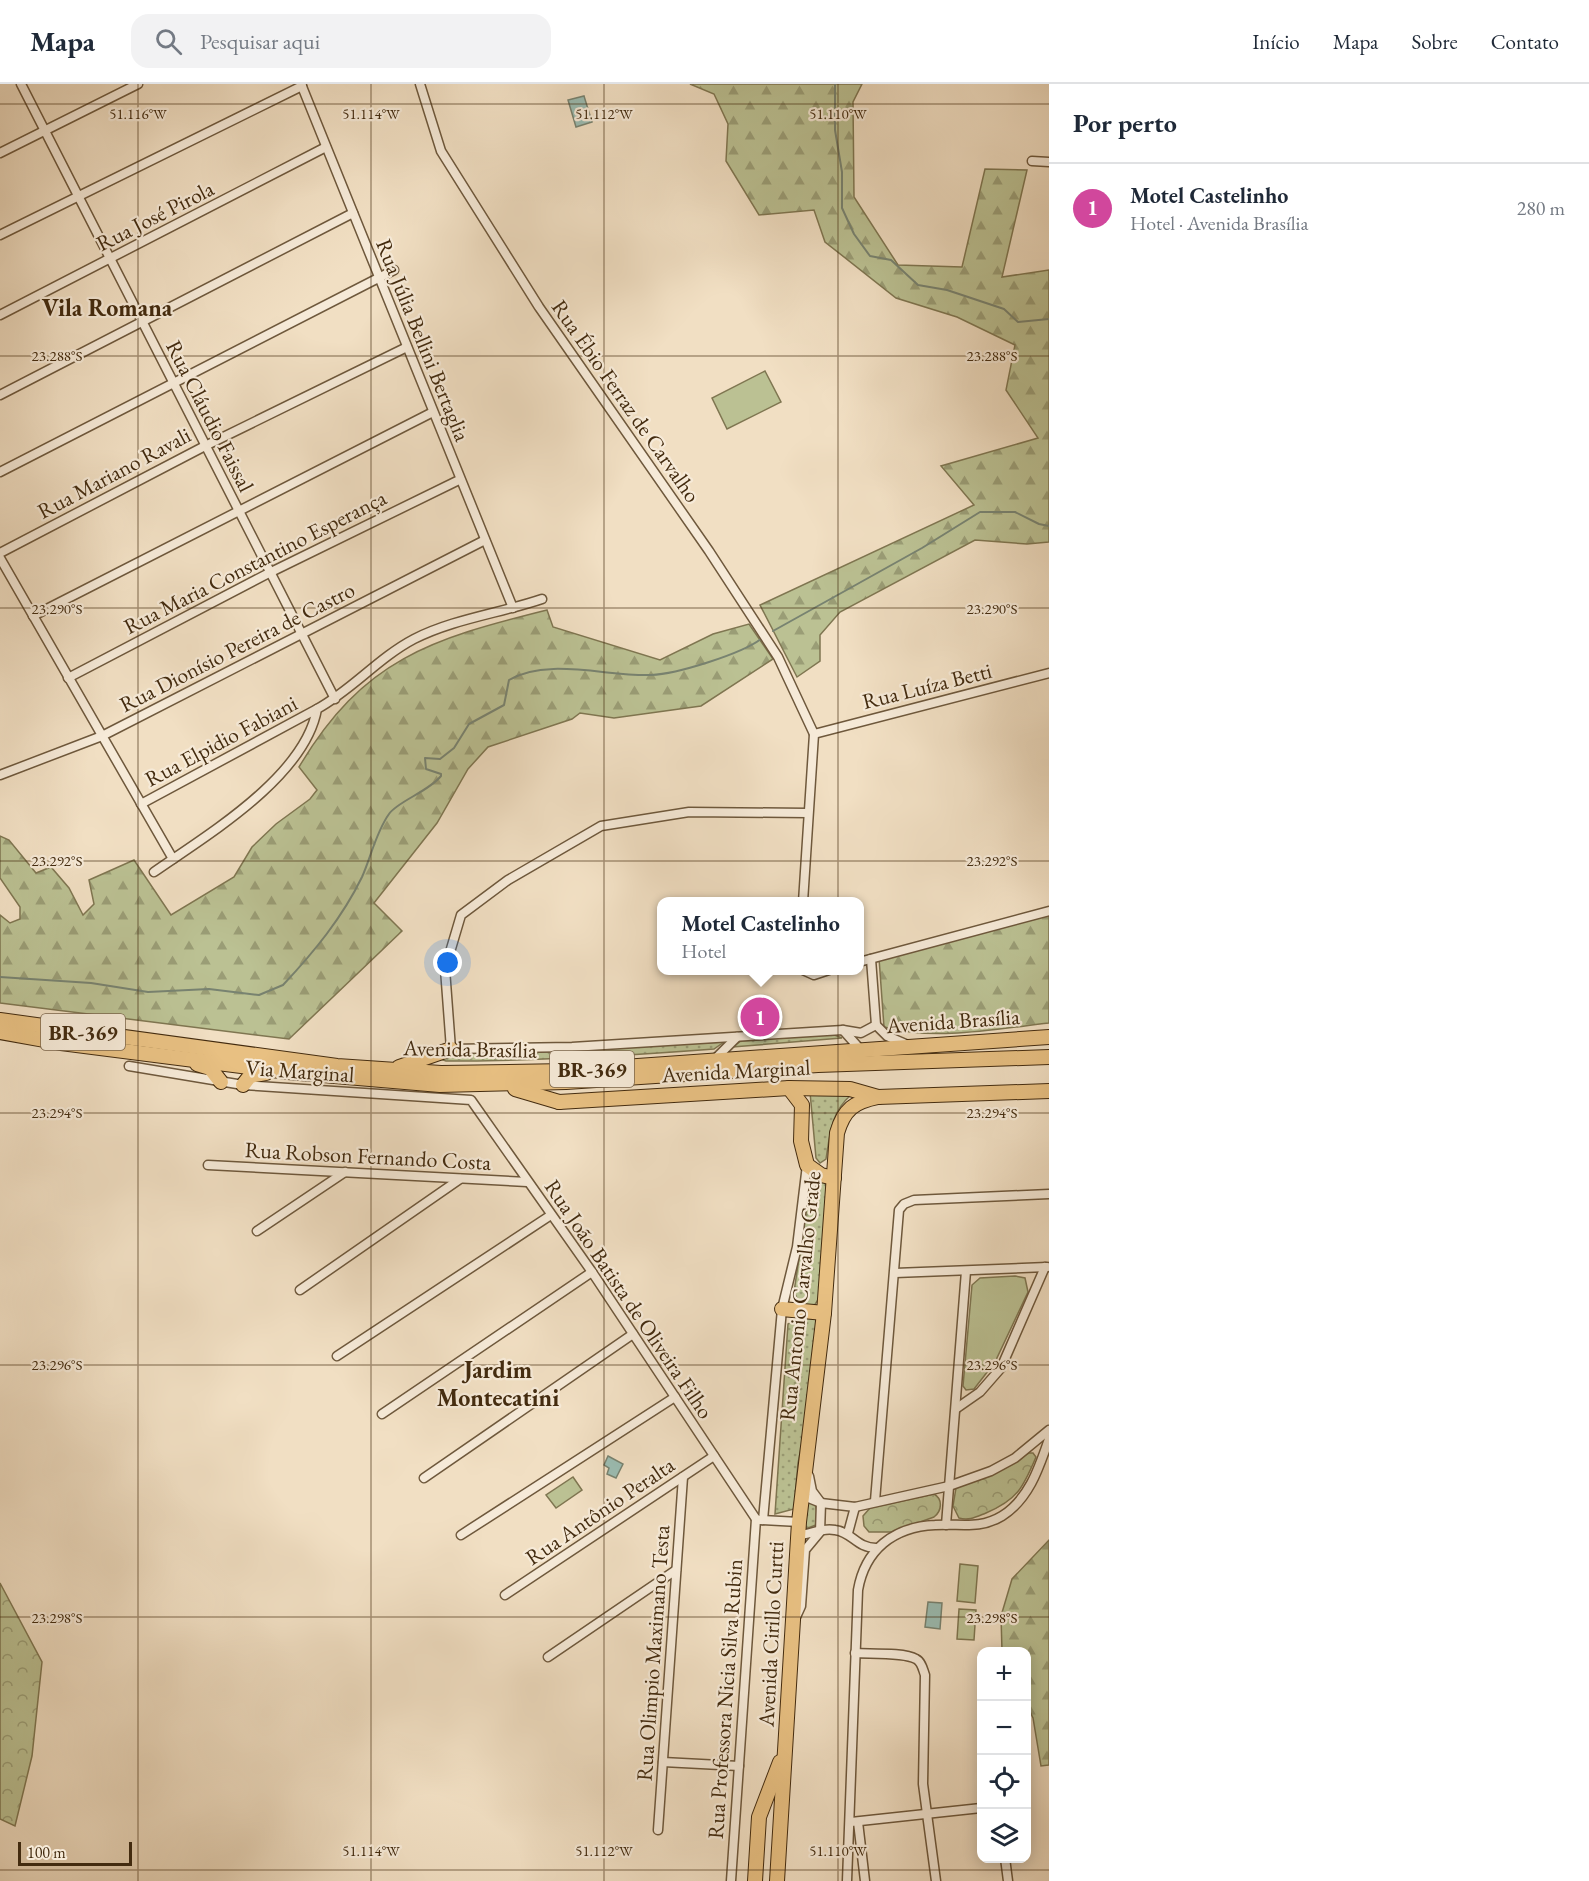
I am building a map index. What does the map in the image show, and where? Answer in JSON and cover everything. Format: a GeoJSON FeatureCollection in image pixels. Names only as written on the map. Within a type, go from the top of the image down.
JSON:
{"type":"FeatureCollection","features":[{"type":"Feature","properties":{"kind":"main road","name":"Avenida Brasília"},"geometry":{"type":"LineString","coordinates":[[0,1020],[289,1060],[391,1070],[451,1073],[567,1071],[1049,1036]]}},
{"type":"Feature","properties":{"kind":"main road"},"geometry":{"type":"LineString","coordinates":[[975,1041],[1049,1026]]}},
{"type":"Feature","properties":{"kind":"main road","name":"Avenida Brasília"},"geometry":{"type":"LineString","coordinates":[[0,1032],[288,1072],[440,1085],[490,1085],[818,1065],[1049,1056]]}},
{"type":"Feature","properties":{"kind":"main road"},"geometry":{"type":"LineString","coordinates":[[391,1070],[451,1049]]}},
{"type":"Feature","properties":{"kind":"main road"},"geometry":{"type":"LineString","coordinates":[[166,1055],[210,1068],[221,1082]]}},
{"type":"Feature","properties":{"kind":"main road"},"geometry":{"type":"LineString","coordinates":[[243,1085],[250,1076],[257,1073],[288,1072]]}},
{"type":"Feature","properties":{"kind":"main road","name":"Avenida Marginal"},"geometry":{"type":"LineString","coordinates":[[490,1085],[532,1092],[559,1102],[789,1088],[850,1089],[878,1097]]}},
{"type":"Feature","properties":{"kind":"main road","name":"Rua Antonio Carvalho Grade"},"geometry":{"type":"LineString","coordinates":[[789,1088],[802,1105],[801,1141],[807,1165]]}},
{"type":"Feature","properties":{"kind":"main road"},"geometry":{"type":"LineString","coordinates":[[878,1097],[1049,1091]]}},
{"type":"Feature","properties":{"kind":"main road","name":"Rua Antonio Carvalho Grade"},"geometry":{"type":"LineString","coordinates":[[798,1528],[812,1394],[824,1313],[837,1133],[842,1115],[860,1101],[878,1097]]}},
{"type":"Feature","properties":{"kind":"main road"},"geometry":{"type":"LineString","coordinates":[[807,1165],[821,1175],[834,1178]]}},
{"type":"Feature","properties":{"kind":"main road"},"geometry":{"type":"LineString","coordinates":[[782,1309],[824,1313]]}},
{"type":"Feature","properties":{"kind":"main road","name":"Avenida Cirillo Curtti"},"geometry":{"type":"LineString","coordinates":[[777,1881],[798,1528]]}},
{"type":"Feature","properties":{"kind":"main road","name":"Avenida Cirillo Curtti"},"geometry":{"type":"LineString","coordinates":[[755,1881],[759,1817],[785,1749]]}},
{"type":"Feature","properties":{"kind":"street","name":"Rua Cláudio Faissal"},"geometry":{"type":"LineString","coordinates":[[21,84],[335,699]]}},
{"type":"Feature","properties":{"kind":"street"},"geometry":{"type":"LineString","coordinates":[[0,153],[138,84]]}},
{"type":"Feature","properties":{"kind":"street","name":"Rua Ébio Ferraz de Carvalho"},"geometry":{"type":"LineString","coordinates":[[420,84],[441,151],[539,307],[709,551],[771,647],[813,734]]}},
{"type":"Feature","properties":{"kind":"street"},"geometry":{"type":"LineString","coordinates":[[0,235],[301,85]]}},
{"type":"Feature","properties":{"kind":"street","name":"Rua Júlia Bellini Bertaglia"},"geometry":{"type":"LineString","coordinates":[[301,85],[513,609]]}},
{"type":"Feature","properties":{"kind":"street","name":"Rua José Pirola"},"geometry":{"type":"LineString","coordinates":[[0,315],[326,147]]}},
{"type":"Feature","properties":{"kind":"street"},"geometry":{"type":"LineString","coordinates":[[1032,161],[1049,162]]}},
{"type":"Feature","properties":{"kind":"street"},"geometry":{"type":"LineString","coordinates":[[0,395],[353,213]]}},
{"type":"Feature","properties":{"kind":"street"},"geometry":{"type":"LineString","coordinates":[[0,472],[394,270]]}},
{"type":"Feature","properties":{"kind":"street","name":"Rua Mariano Ravali"},"geometry":{"type":"LineString","coordinates":[[0,553],[205,446],[407,347]]}},
{"type":"Feature","properties":{"kind":"street"},"geometry":{"type":"LineString","coordinates":[[33,616],[433,412]]}},
{"type":"Feature","properties":{"kind":"street","name":"Rua Maria Constantino Esperança"},"geometry":{"type":"LineString","coordinates":[[68,678],[270,573],[459,480]]}},
{"type":"Feature","properties":{"kind":"street","name":"Rua Dionísio Pereira de Castro"},"geometry":{"type":"LineString","coordinates":[[0,775],[102,736],[485,540]]}},
{"type":"Feature","properties":{"kind":"street"},"geometry":{"type":"LineString","coordinates":[[0,558],[173,859]]}},
{"type":"Feature","properties":{"kind":"street","name":"Rua Elpidio Fabiani"},"geometry":{"type":"LineString","coordinates":[[141,804],[335,699],[384,658],[414,639],[438,629],[542,599]]}},
{"type":"Feature","properties":{"kind":"street","name":"Rua Luíza Betti"},"geometry":{"type":"LineString","coordinates":[[813,734],[1049,674]]}},
{"type":"Feature","properties":{"kind":"street"},"geometry":{"type":"LineString","coordinates":[[154,872],[242,808],[273,780],[304,744],[313,728],[317,709]]}},
{"type":"Feature","properties":{"kind":"street"},"geometry":{"type":"LineString","coordinates":[[803,897],[813,734]]}},
{"type":"Feature","properties":{"kind":"street"},"geometry":{"type":"LineString","coordinates":[[808,813],[689,812],[601,826],[508,880],[461,915],[446,969],[451,1049],[572,1047],[843,1030],[861,1033],[876,1025]]}},
{"type":"Feature","properties":{"kind":"street"},"geometry":{"type":"LineString","coordinates":[[864,961],[1049,911]]}},
{"type":"Feature","properties":{"kind":"street"},"geometry":{"type":"LineString","coordinates":[[871,959],[876,1025],[887,1036],[909,1046]]}},
{"type":"Feature","properties":{"kind":"street"},"geometry":{"type":"LineString","coordinates":[[843,1030],[859,1048]]}},
{"type":"Feature","properties":{"kind":"street"},"geometry":{"type":"LineString","coordinates":[[714,1060],[737,1037]]}},
{"type":"Feature","properties":{"kind":"street","name":"Via Marginal"},"geometry":{"type":"LineString","coordinates":[[129,1066],[243,1085],[471,1100]]}},
{"type":"Feature","properties":{"kind":"street","name":"Rua João Batista de Oliveira Filho"},"geometry":{"type":"LineString","coordinates":[[471,1100],[592,1272],[714,1456],[760,1520]]}},
{"type":"Feature","properties":{"kind":"street","name":"Rua Robson Fernando Costa"},"geometry":{"type":"LineString","coordinates":[[207,1165],[527,1182]]}},
{"type":"Feature","properties":{"kind":"street","name":"Rua Professora Nicia Silva Rubin"},"geometry":{"type":"LineString","coordinates":[[731,1881],[760,1520],[782,1309],[797,1246],[807,1165]]}},
{"type":"Feature","properties":{"kind":"street"},"geometry":{"type":"LineString","coordinates":[[257,1231],[345,1172]]}},
{"type":"Feature","properties":{"kind":"street"},"geometry":{"type":"LineString","coordinates":[[300,1290],[460,1179]]}},
{"type":"Feature","properties":{"kind":"street"},"geometry":{"type":"LineString","coordinates":[[875,1501],[898,1214],[902,1206],[908,1202],[1049,1194]]}},
{"type":"Feature","properties":{"kind":"street"},"geometry":{"type":"LineString","coordinates":[[337,1356],[551,1215]]}},
{"type":"Feature","properties":{"kind":"street"},"geometry":{"type":"LineString","coordinates":[[895,1273],[1047,1267],[1001,1368],[980,1392],[957,1408]]}},
{"type":"Feature","properties":{"kind":"street"},"geometry":{"type":"LineString","coordinates":[[946,1525],[966,1271]]}},
{"type":"Feature","properties":{"kind":"street"},"geometry":{"type":"LineString","coordinates":[[382,1414],[592,1272]]}},
{"type":"Feature","properties":{"kind":"street"},"geometry":{"type":"LineString","coordinates":[[424,1478],[633,1334]]}},
{"type":"Feature","properties":{"kind":"street"},"geometry":{"type":"LineString","coordinates":[[792,1622],[801,1606],[805,1550],[820,1529],[821,1503],[813,1494],[809,1482],[817,1421],[812,1394]]}},
{"type":"Feature","properties":{"kind":"street"},"geometry":{"type":"LineString","coordinates":[[461,1535],[675,1397]]}},
{"type":"Feature","properties":{"kind":"street"},"geometry":{"type":"LineString","coordinates":[[801,1495],[821,1503],[855,1507],[949,1486],[992,1471],[1030,1446],[1049,1430]]}},
{"type":"Feature","properties":{"kind":"street"},"geometry":{"type":"LineString","coordinates":[[847,1881],[854,1822],[855,1653],[860,1580],[866,1562],[876,1548],[910,1530],[946,1525],[972,1527],[1002,1516],[1025,1493],[1043,1457],[1049,1439]]}},
{"type":"Feature","properties":{"kind":"street"},"geometry":{"type":"LineString","coordinates":[[1030,1446],[1043,1457]]}},
{"type":"Feature","properties":{"kind":"street","name":"Rua Antônio Peralta"},"geometry":{"type":"LineString","coordinates":[[505,1595],[714,1456]]}},
{"type":"Feature","properties":{"kind":"street","name":"Rua Olimpio Maximano Testa"},"geometry":{"type":"LineString","coordinates":[[658,1830],[683,1478]]}},
{"type":"Feature","properties":{"kind":"street"},"geometry":{"type":"LineString","coordinates":[[848,1533],[855,1507]]}},
{"type":"Feature","properties":{"kind":"street"},"geometry":{"type":"LineString","coordinates":[[760,1520],[798,1528],[848,1533],[862,1546],[876,1548]]}},
{"type":"Feature","properties":{"kind":"street"},"geometry":{"type":"LineString","coordinates":[[548,1657],[676,1570]]}},
{"type":"Feature","properties":{"kind":"street"},"geometry":{"type":"LineString","coordinates":[[855,1653],[917,1659],[922,1666],[925,1675],[923,1784],[936,1881]]}},
{"type":"Feature","properties":{"kind":"street"},"geometry":{"type":"LineString","coordinates":[[663,1762],[739,1766]]}},
{"type":"Feature","properties":{"kind":"street"},"geometry":{"type":"LineString","coordinates":[[854,1822],[977,1809]]}},
{"type":"Feature","properties":{"kind":"street"},"geometry":{"type":"LineString","coordinates":[[854,1822],[865,1881]]}},
{"type":"Feature","properties":{"kind":"street"},"geometry":{"type":"LineString","coordinates":[[1006,1863],[1008,1881]]}},
{"type":"Feature","properties":{"kind":"green space"},"geometry":{"type":"Polygon","coordinates":[[[690,84],[862,84],[853,102],[854,197],[898,265],[962,267],[985,169],[1027,170],[1002,277],[1049,270],[1049,542],[1027,544],[975,540],[840,612],[820,635],[820,661],[797,677],[760,605],[974,505],[941,466],[1038,438],[1006,390],[1015,345],[957,317],[896,298],[825,242],[814,210],[759,215],[726,161],[728,124],[714,94],[690,84]]]}},
{"type":"Feature","properties":{"kind":"green space"},"geometry":{"type":"Polygon","coordinates":[[[765,371],[781,402],[727,429],[712,398],[765,371]]]}},
{"type":"Feature","properties":{"kind":"green space"},"geometry":{"type":"Polygon","coordinates":[[[547,610],[553,627],[660,660],[713,634],[749,624],[773,659],[701,706],[614,718],[580,713],[572,719],[488,747],[468,769],[437,823],[374,903],[402,931],[289,1039],[0,1003],[0,915],[10,923],[20,919],[20,907],[0,878],[0,836],[9,840],[36,873],[51,867],[69,888],[83,915],[94,904],[89,880],[134,860],[171,915],[234,877],[252,847],[276,824],[310,799],[317,790],[299,767],[323,730],[348,701],[375,678],[404,659],[434,644],[547,610]]]}},
{"type":"Feature","properties":{"kind":"green space"},"geometry":{"type":"Polygon","coordinates":[[[1049,912],[1049,1023],[987,1031],[945,1033],[924,1033],[884,1027],[879,958],[1049,912]]]}},
{"type":"Feature","properties":{"kind":"green space"},"geometry":{"type":"Polygon","coordinates":[[[832,1034],[842,1038],[732,1047],[741,1041],[832,1034]]]}},
{"type":"Feature","properties":{"kind":"green space"},"geometry":{"type":"Polygon","coordinates":[[[724,1042],[714,1049],[613,1056],[480,1061],[440,1059],[466,1053],[724,1042]]]}},
{"type":"Feature","properties":{"kind":"green space"},"geometry":{"type":"Polygon","coordinates":[[[810,1092],[851,1095],[835,1116],[826,1159],[820,1163],[816,1158],[810,1092]]]}},
{"type":"Feature","properties":{"kind":"green space"},"geometry":{"type":"Polygon","coordinates":[[[818,1179],[824,1179],[827,1188],[821,1295],[814,1306],[801,1306],[794,1292],[808,1197],[814,1193],[818,1179]]]}},
{"type":"Feature","properties":{"kind":"green space"},"geometry":{"type":"Polygon","coordinates":[[[1015,1276],[1025,1278],[1028,1292],[995,1362],[974,1389],[966,1390],[963,1386],[972,1285],[980,1278],[1015,1276]]]}},
{"type":"Feature","properties":{"kind":"green space"},"geometry":{"type":"Polygon","coordinates":[[[800,1318],[817,1319],[812,1394],[798,1463],[794,1509],[775,1514],[788,1324],[800,1318]]]}},
{"type":"Feature","properties":{"kind":"green space"},"geometry":{"type":"Polygon","coordinates":[[[1033,1453],[1036,1457],[1023,1485],[1012,1498],[979,1516],[969,1519],[959,1518],[953,1506],[956,1488],[1033,1453]]]}},
{"type":"Feature","properties":{"kind":"green space"},"geometry":{"type":"Polygon","coordinates":[[[573,1477],[582,1490],[556,1508],[546,1495],[573,1477]]]}},
{"type":"Feature","properties":{"kind":"green space"},"geometry":{"type":"Polygon","coordinates":[[[934,1494],[939,1499],[940,1505],[939,1512],[934,1517],[892,1532],[869,1532],[864,1526],[863,1516],[870,1508],[934,1494]]]}},
{"type":"Feature","properties":{"kind":"green space"},"geometry":{"type":"Polygon","coordinates":[[[806,1501],[815,1504],[819,1519],[816,1525],[805,1529],[806,1501]]]}},
{"type":"Feature","properties":{"kind":"green space"},"geometry":{"type":"Polygon","coordinates":[[[1049,1540],[1049,1765],[1041,1766],[1031,1714],[1031,1647],[1002,1647],[1001,1616],[1012,1579],[1049,1540]]]}},
{"type":"Feature","properties":{"kind":"green space"},"geometry":{"type":"Polygon","coordinates":[[[960,1564],[978,1566],[975,1603],[957,1601],[960,1564]]]}},
{"type":"Feature","properties":{"kind":"green space"},"geometry":{"type":"Polygon","coordinates":[[[0,1583],[42,1662],[32,1756],[15,1826],[0,1819],[0,1583]]]}},
{"type":"Feature","properties":{"kind":"green space"},"geometry":{"type":"Polygon","coordinates":[[[959,1609],[976,1610],[974,1640],[957,1639],[959,1609]]]}},
{"type":"Feature","properties":{"kind":"water"},"geometry":{"type":"Polygon","coordinates":[[[584,96],[592,122],[576,127],[568,100],[584,96]]]}},
{"type":"Feature","properties":{"kind":"water"},"geometry":{"type":"Polygon","coordinates":[[[608,1456],[623,1464],[616,1478],[607,1474],[609,1468],[604,1465],[608,1456]]]}},
{"type":"Feature","properties":{"kind":"water"},"geometry":{"type":"Polygon","coordinates":[[[928,1602],[942,1603],[940,1629],[925,1627],[928,1602]]]}},
{"type":"Feature","properties":{"kind":"waterway"},"geometry":{"type":"LineString","coordinates":[[835,84],[835,130],[842,172],[842,208],[854,234],[870,256],[891,260],[918,285],[947,290],[1004,309],[1018,322],[1049,319]]}},
{"type":"Feature","properties":{"kind":"waterway"},"geometry":{"type":"LineString","coordinates":[[773,631],[922,548],[980,512],[1015,512],[1039,524],[1049,526]]}},
{"type":"Feature","properties":{"kind":"waterway"},"geometry":{"type":"LineString","coordinates":[[0,977],[91,983],[148,992],[209,989],[259,995],[283,985],[346,907],[362,877],[377,837],[389,814],[393,809],[429,787],[441,776],[441,774],[426,769],[425,758],[440,759],[454,748],[469,724],[504,705],[509,680],[524,673],[560,669],[634,675],[662,674],[724,657],[761,639]]}},
{"type":"Feature","properties":{"kind":"place","name":"Motel Castelinho"},"geometry":{"type":"Point","coordinates":[760,1017]}},
{"type":"Feature","properties":{"kind":"district","name":"Vila Romana"},"geometry":{"type":"Point","coordinates":[107,307]}},
{"type":"Feature","properties":{"kind":"district","name":"Jardim Montecatini"},"geometry":{"type":"Point","coordinates":[498,1383]}}]}
